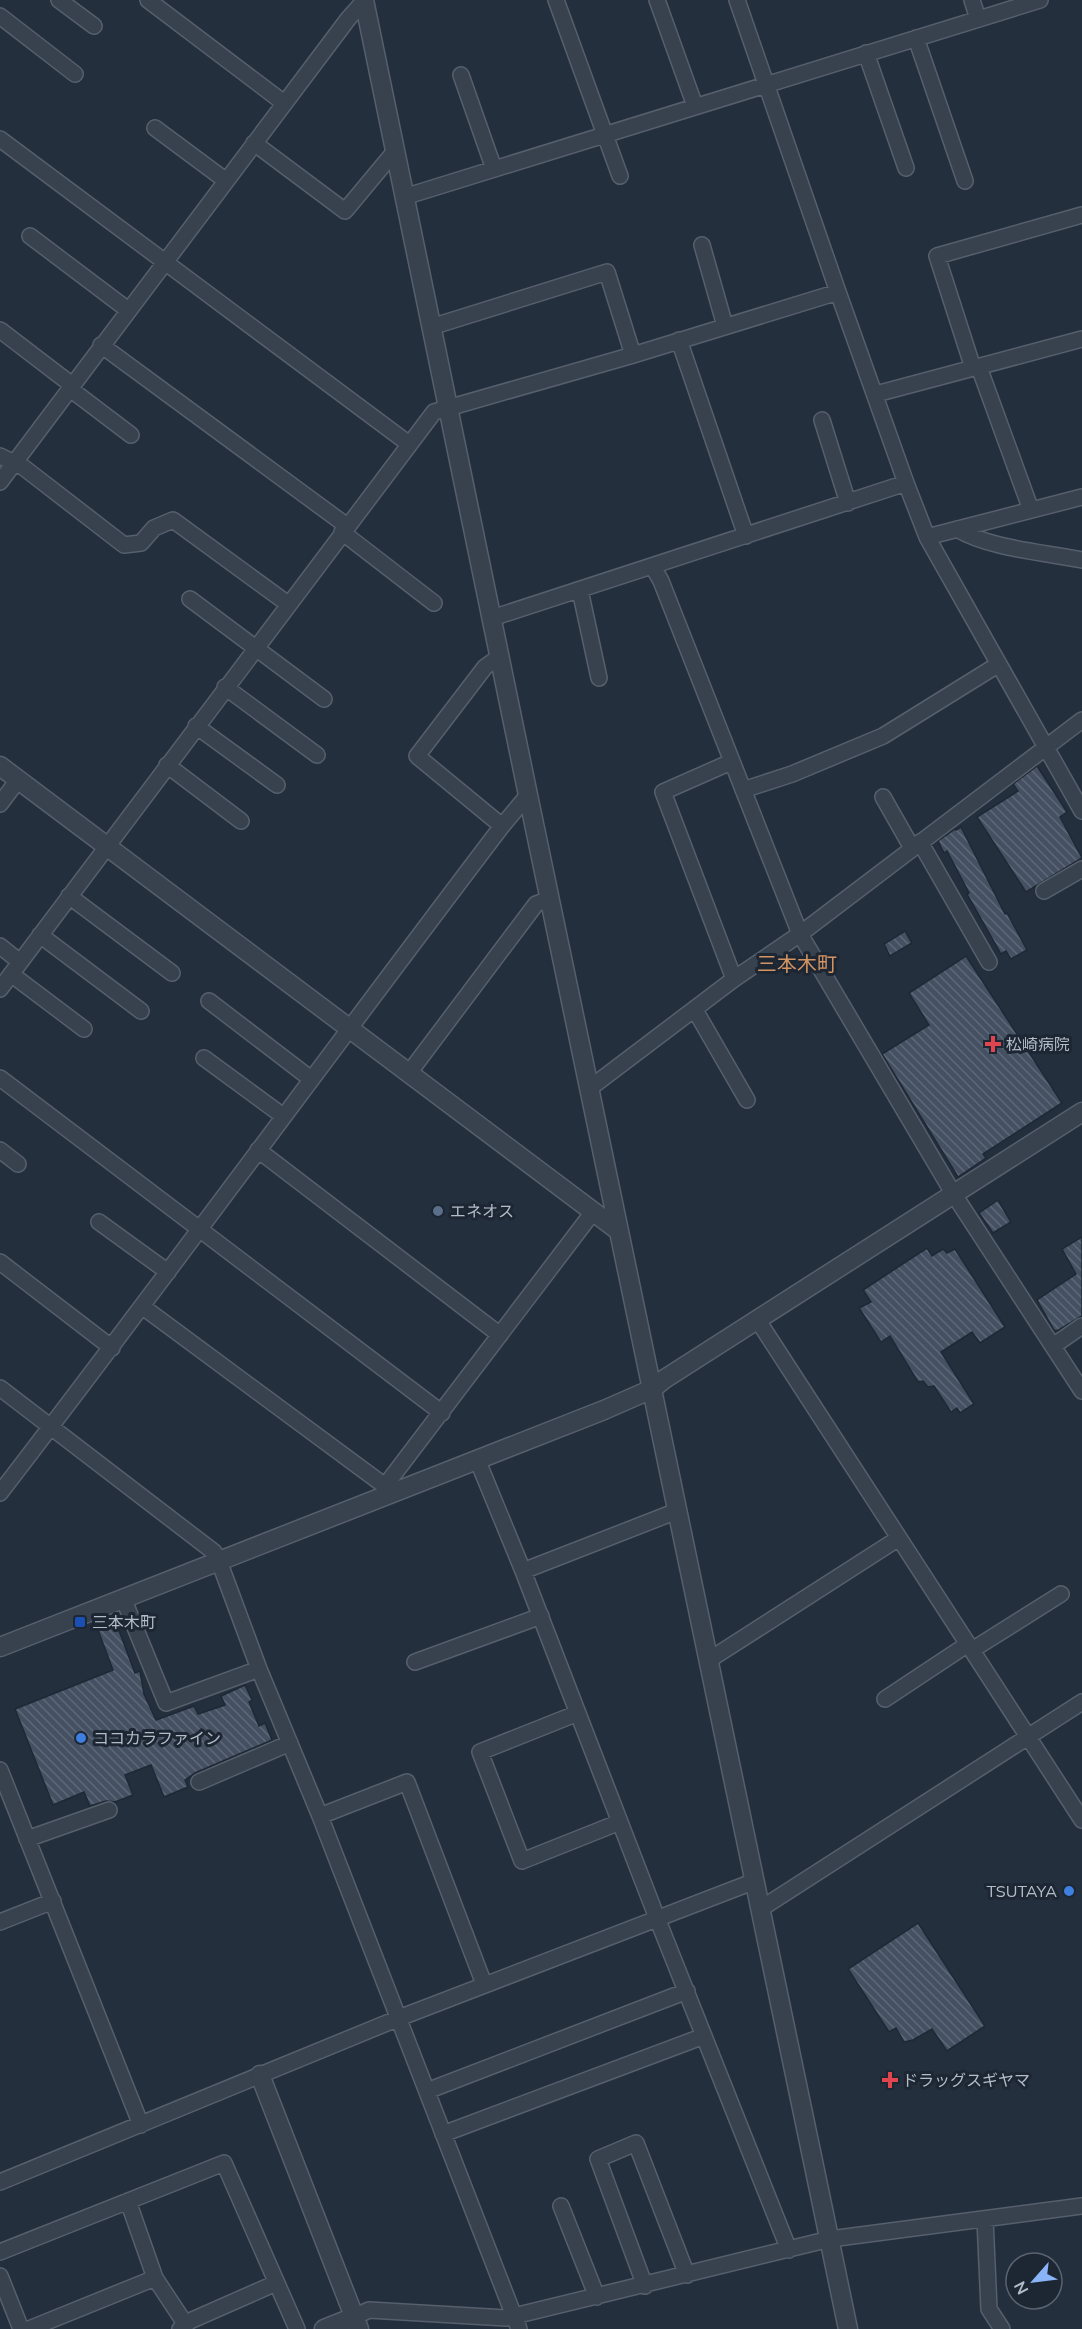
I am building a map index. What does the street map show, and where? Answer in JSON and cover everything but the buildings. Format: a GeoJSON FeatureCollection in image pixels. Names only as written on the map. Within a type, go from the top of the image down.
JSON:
{"type":"FeatureCollection","features":[{"type":"Feature","properties":{"kind":"street"},"geometry":{"type":"LineString","coordinates":[[59,0],[94,26]]}},
{"type":"Feature","properties":{"kind":"street"},"geometry":{"type":"LineString","coordinates":[[148,0],[284,103]]}},
{"type":"Feature","properties":{"kind":"street"},"geometry":{"type":"LineString","coordinates":[[0,482],[7,460],[71,386],[225,180],[364,0]]}},
{"type":"Feature","properties":{"kind":"street"},"geometry":{"type":"LineString","coordinates":[[364,0],[848,2329]]}},
{"type":"Feature","properties":{"kind":"street"},"geometry":{"type":"LineString","coordinates":[[556,0],[620,176]]}},
{"type":"Feature","properties":{"kind":"street"},"geometry":{"type":"LineString","coordinates":[[657,0],[695,106]]}},
{"type":"Feature","properties":{"kind":"street"},"geometry":{"type":"LineString","coordinates":[[737,0],[838,292],[927,537],[1082,811]]}},
{"type":"Feature","properties":{"kind":"street"},"geometry":{"type":"LineString","coordinates":[[972,0],[978,19]]}},
{"type":"Feature","properties":{"kind":"street"},"geometry":{"type":"LineString","coordinates":[[404,197],[1040,0]]}},
{"type":"Feature","properties":{"kind":"street"},"geometry":{"type":"LineString","coordinates":[[0,16],[75,74]]}},
{"type":"Feature","properties":{"kind":"street"},"geometry":{"type":"LineString","coordinates":[[916,38],[965,181]]}},
{"type":"Feature","properties":{"kind":"street"},"geometry":{"type":"LineString","coordinates":[[866,53],[906,168]]}},
{"type":"Feature","properties":{"kind":"street"},"geometry":{"type":"LineString","coordinates":[[461,75],[494,169]]}},
{"type":"Feature","properties":{"kind":"street"},"geometry":{"type":"LineString","coordinates":[[156,128],[225,180]]}},
{"type":"Feature","properties":{"kind":"street"},"geometry":{"type":"LineString","coordinates":[[0,139],[409,444]]}},
{"type":"Feature","properties":{"kind":"street"},"geometry":{"type":"LineString","coordinates":[[254,143],[345,211],[395,151]]}},
{"type":"Feature","properties":{"kind":"street"},"geometry":{"type":"LineString","coordinates":[[1031,510],[976,367],[937,256],[1082,214]]}},
{"type":"Feature","properties":{"kind":"street"},"geometry":{"type":"LineString","coordinates":[[30,236],[128,310]]}},
{"type":"Feature","properties":{"kind":"street"},"geometry":{"type":"LineString","coordinates":[[702,245],[725,326]]}},
{"type":"Feature","properties":{"kind":"street"},"geometry":{"type":"LineString","coordinates":[[431,327],[607,272],[633,355]]}},
{"type":"Feature","properties":{"kind":"street"},"geometry":{"type":"LineString","coordinates":[[0,989],[254,648],[434,412],[633,355],[838,292]]}},
{"type":"Feature","properties":{"kind":"street"},"geometry":{"type":"LineString","coordinates":[[0,330],[131,435]]}},
{"type":"Feature","properties":{"kind":"street"},"geometry":{"type":"LineString","coordinates":[[876,394],[1082,339]]}},
{"type":"Feature","properties":{"kind":"street"},"geometry":{"type":"LineString","coordinates":[[679,340],[746,536]]}},
{"type":"Feature","properties":{"kind":"street"},"geometry":{"type":"LineString","coordinates":[[102,345],[344,529],[434,603]]}},
{"type":"Feature","properties":{"kind":"street"},"geometry":{"type":"LineString","coordinates":[[822,420],[848,503]]}},
{"type":"Feature","properties":{"kind":"street"},"geometry":{"type":"LineString","coordinates":[[7,460],[23,467],[124,545],[141,543],[153,528],[173,520],[288,604]]}},
{"type":"Feature","properties":{"kind":"street"},"geometry":{"type":"LineString","coordinates":[[492,618],[906,483]]}},
{"type":"Feature","properties":{"kind":"street"},"geometry":{"type":"LineString","coordinates":[[927,537],[1082,497]]}},
{"type":"Feature","properties":{"kind":"street"},"geometry":{"type":"LineString","coordinates":[[957,529],[970,536],[993,543],[1082,560]]}},
{"type":"Feature","properties":{"kind":"street"},"geometry":{"type":"LineString","coordinates":[[653,567],[661,581],[800,934],[953,1193],[1082,1391]]}},
{"type":"Feature","properties":{"kind":"street"},"geometry":{"type":"LineString","coordinates":[[580,590],[599,678]]}},
{"type":"Feature","properties":{"kind":"street"},"geometry":{"type":"LineString","coordinates":[[190,599],[324,699]]}},
{"type":"Feature","properties":{"kind":"street"},"geometry":{"type":"LineString","coordinates":[[499,657],[485,667],[417,756],[502,826]]}},
{"type":"Feature","properties":{"kind":"street"},"geometry":{"type":"LineString","coordinates":[[743,790],[792,774],[883,736],[999,664]]}},
{"type":"Feature","properties":{"kind":"street"},"geometry":{"type":"LineString","coordinates":[[225,687],[317,755]]}},
{"type":"Feature","properties":{"kind":"street"},"geometry":{"type":"LineString","coordinates":[[590,1088],[734,979],[800,934],[1082,720]]}},
{"type":"Feature","properties":{"kind":"street"},"geometry":{"type":"LineString","coordinates":[[196,726],[277,785]]}},
{"type":"Feature","properties":{"kind":"street"},"geometry":{"type":"LineString","coordinates":[[731,762],[663,792],[734,979]]}},
{"type":"Feature","properties":{"kind":"street"},"geometry":{"type":"LineString","coordinates":[[166,765],[241,821]]}},
{"type":"Feature","properties":{"kind":"street"},"geometry":{"type":"LineString","coordinates":[[0,766],[619,1231]]}},
{"type":"Feature","properties":{"kind":"street"},"geometry":{"type":"LineString","coordinates":[[0,804],[18,780]]}},
{"type":"Feature","properties":{"kind":"street"},"geometry":{"type":"LineString","coordinates":[[0,1493],[143,1307],[349,1027],[528,795]]}},
{"type":"Feature","properties":{"kind":"street"},"geometry":{"type":"LineString","coordinates":[[884,796],[989,962]]}},
{"type":"Feature","properties":{"kind":"street"},"geometry":{"type":"LineString","coordinates":[[1044,891],[1082,869]]}},
{"type":"Feature","properties":{"kind":"street"},"geometry":{"type":"LineString","coordinates":[[69,896],[172,974]]}},
{"type":"Feature","properties":{"kind":"street"},"geometry":{"type":"LineString","coordinates":[[409,1073],[536,904],[550,900]]}},
{"type":"Feature","properties":{"kind":"street"},"geometry":{"type":"LineString","coordinates":[[40,935],[141,1011]]}},
{"type":"Feature","properties":{"kind":"street"},"geometry":{"type":"LineString","coordinates":[[0,946],[16,968],[84,1029]]}},
{"type":"Feature","properties":{"kind":"street"},"geometry":{"type":"LineString","coordinates":[[209,1001],[311,1079]]}},
{"type":"Feature","properties":{"kind":"street"},"geometry":{"type":"LineString","coordinates":[[695,1010],[747,1100]]}},
{"type":"Feature","properties":{"kind":"street"},"geometry":{"type":"LineString","coordinates":[[204,1058],[283,1116]]}},
{"type":"Feature","properties":{"kind":"street"},"geometry":{"type":"LineString","coordinates":[[0,1078],[77,1138],[201,1228],[442,1413]]}},
{"type":"Feature","properties":{"kind":"street"},"geometry":{"type":"LineString","coordinates":[[0,1647],[219,1561],[386,1490],[477,1459],[652,1389],[757,1319],[1082,1112]]}},
{"type":"Feature","properties":{"kind":"street"},"geometry":{"type":"LineString","coordinates":[[0,1150],[18,1164]]}},
{"type":"Feature","properties":{"kind":"street"},"geometry":{"type":"LineString","coordinates":[[258,1150],[500,1335]]}},
{"type":"Feature","properties":{"kind":"street"},"geometry":{"type":"LineString","coordinates":[[386,1490],[593,1212]]}},
{"type":"Feature","properties":{"kind":"street"},"geometry":{"type":"LineString","coordinates":[[99,1222],[168,1272]]}},
{"type":"Feature","properties":{"kind":"street"},"geometry":{"type":"LineString","coordinates":[[0,1262],[112,1348]]}},
{"type":"Feature","properties":{"kind":"street"},"geometry":{"type":"LineString","coordinates":[[143,1307],[386,1490]]}},
{"type":"Feature","properties":{"kind":"street"},"geometry":{"type":"LineString","coordinates":[[757,1319],[1082,1820]]}},
{"type":"Feature","properties":{"kind":"street"},"geometry":{"type":"LineString","coordinates":[[1053,1346],[1082,1326]]}},
{"type":"Feature","properties":{"kind":"street"},"geometry":{"type":"LineString","coordinates":[[0,1388],[214,1552],[219,1561],[259,1669],[320,1816],[517,2323]]}},
{"type":"Feature","properties":{"kind":"street"},"geometry":{"type":"LineString","coordinates":[[477,1459],[524,1571],[657,1918],[789,2250]]}},
{"type":"Feature","properties":{"kind":"street"},"geometry":{"type":"LineString","coordinates":[[524,1571],[677,1511]]}},
{"type":"Feature","properties":{"kind":"street"},"geometry":{"type":"LineString","coordinates":[[709,1659],[899,1538]]}},
{"type":"Feature","properties":{"kind":"street"},"geometry":{"type":"LineString","coordinates":[[885,1699],[1061,1594]]}},
{"type":"Feature","properties":{"kind":"street"},"geometry":{"type":"LineString","coordinates":[[123,1598],[166,1703],[259,1669]]}},
{"type":"Feature","properties":{"kind":"street"},"geometry":{"type":"LineString","coordinates":[[416,1662],[541,1616]]}},
{"type":"Feature","properties":{"kind":"street"},"geometry":{"type":"LineString","coordinates":[[762,1908],[1082,1701]]}},
{"type":"Feature","properties":{"kind":"street"},"geometry":{"type":"LineString","coordinates":[[578,1713],[480,1752],[522,1861],[620,1822]]}},
{"type":"Feature","properties":{"kind":"street"},"geometry":{"type":"LineString","coordinates":[[199,1782],[290,1743]]}},
{"type":"Feature","properties":{"kind":"street"},"geometry":{"type":"LineString","coordinates":[[0,1770],[141,2125]]}},
{"type":"Feature","properties":{"kind":"street"},"geometry":{"type":"LineString","coordinates":[[320,1816],[407,1782],[484,1984]]}},
{"type":"Feature","properties":{"kind":"street"},"geometry":{"type":"LineString","coordinates":[[27,1839],[109,1810]]}},
{"type":"Feature","properties":{"kind":"street"},"geometry":{"type":"LineString","coordinates":[[0,2182],[484,1984],[755,1881]]}},
{"type":"Feature","properties":{"kind":"street"},"geometry":{"type":"LineString","coordinates":[[0,1922],[53,1901]]}},
{"type":"Feature","properties":{"kind":"street"},"geometry":{"type":"LineString","coordinates":[[427,2091],[687,1991]]}},
{"type":"Feature","properties":{"kind":"street"},"geometry":{"type":"LineString","coordinates":[[443,2134],[704,2036]]}},
{"type":"Feature","properties":{"kind":"street"},"geometry":{"type":"LineString","coordinates":[[260,2075],[357,2323]]}},
{"type":"Feature","properties":{"kind":"street"},"geometry":{"type":"LineString","coordinates":[[645,2286],[598,2159],[636,2143],[687,2275]]}},
{"type":"Feature","properties":{"kind":"street"},"geometry":{"type":"LineString","coordinates":[[0,2252],[224,2163],[297,2329]]}},
{"type":"Feature","properties":{"kind":"street"},"geometry":{"type":"LineString","coordinates":[[128,2201],[155,2278],[183,2327],[276,2283]]}},
{"type":"Feature","properties":{"kind":"street"},"geometry":{"type":"LineString","coordinates":[[324,2329],[357,2323],[369,2310],[506,2318],[517,2323],[597,2297],[830,2239],[1082,2205]]}},
{"type":"Feature","properties":{"kind":"street"},"geometry":{"type":"LineString","coordinates":[[561,2206],[597,2297]]}},
{"type":"Feature","properties":{"kind":"street"},"geometry":{"type":"LineString","coordinates":[[985,2219],[989,2308],[1002,2329]]}},
{"type":"Feature","properties":{"kind":"street"},"geometry":{"type":"LineString","coordinates":[[0,2276],[21,2329]]}},
{"type":"Feature","properties":{"kind":"street"},"geometry":{"type":"LineString","coordinates":[[29,2329],[155,2278]]}},
{"type":"Feature","properties":{"kind":"place","name":"松崎病院"},"geometry":{"type":"Point","coordinates":[993,1044]}},
{"type":"Feature","properties":{"kind":"place","name":"エネオス"},"geometry":{"type":"Point","coordinates":[438,1211]}},
{"type":"Feature","properties":{"kind":"place","name":"三本木町"},"geometry":{"type":"Point","coordinates":[80,1622]}},
{"type":"Feature","properties":{"kind":"place","name":"ココカラファイン"},"geometry":{"type":"Point","coordinates":[81,1738]}},
{"type":"Feature","properties":{"kind":"place","name":"TSUTAYA"},"geometry":{"type":"Point","coordinates":[1069,1891]}},
{"type":"Feature","properties":{"kind":"place","name":"ドラッグスギヤマ"},"geometry":{"type":"Point","coordinates":[890,2080]}},
{"type":"Feature","properties":{"kind":"district","name":"三本木町"},"geometry":{"type":"Point","coordinates":[797,964]}}]}
